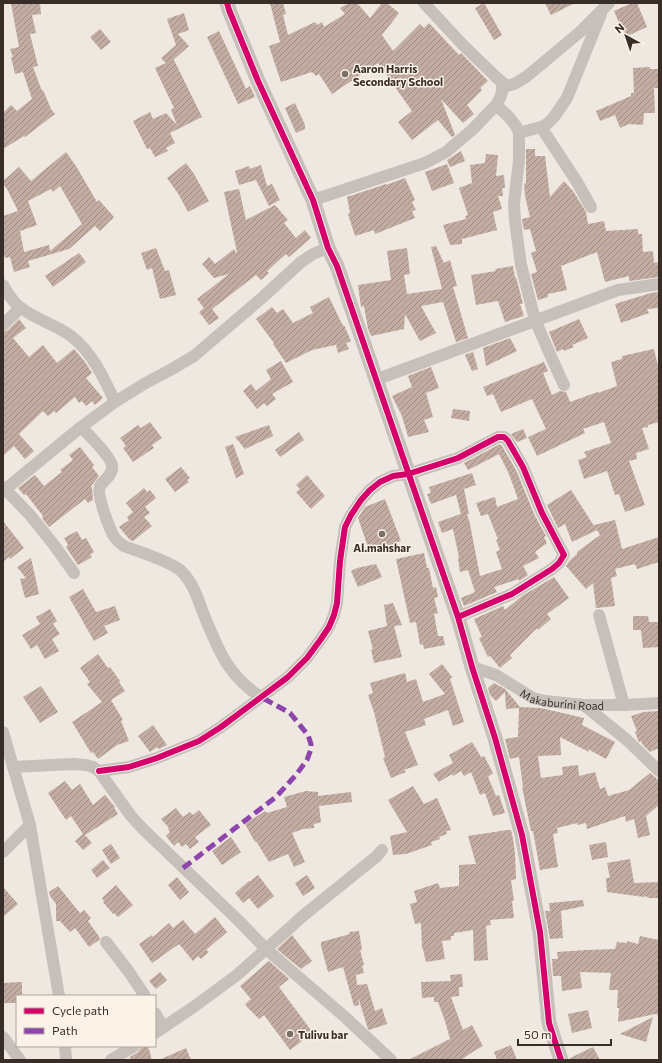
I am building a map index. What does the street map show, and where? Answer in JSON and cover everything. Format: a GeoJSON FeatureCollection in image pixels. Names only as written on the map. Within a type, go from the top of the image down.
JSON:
{"type":"FeatureCollection","features":[{"type":"Feature","properties":{"kind":"street"},"geometry":{"type":"LineString","coordinates":[[227,3],[228,10],[258,81],[313,200],[328,248],[337,266],[458,617],[522,835],[540,932],[549,1023],[561,1060]]}},
{"type":"Feature","properties":{"kind":"street"},"geometry":{"type":"LineString","coordinates":[[424,3],[462,44],[502,83],[507,86],[526,77],[580,32],[604,5]]}},
{"type":"Feature","properties":{"kind":"street"},"geometry":{"type":"LineString","coordinates":[[519,133],[547,124],[554,117],[567,98],[604,5]]}},
{"type":"Feature","properties":{"kind":"street"},"geometry":{"type":"LineString","coordinates":[[313,200],[425,163],[446,152],[472,130],[496,104],[502,92],[502,83]]}},
{"type":"Feature","properties":{"kind":"street"},"geometry":{"type":"LineString","coordinates":[[496,104],[516,126],[519,133],[519,160],[514,204],[521,265],[535,320],[564,386]]}},
{"type":"Feature","properties":{"kind":"street"},"geometry":{"type":"LineString","coordinates":[[541,127],[577,182],[591,207]]}},
{"type":"Feature","properties":{"kind":"street"},"geometry":{"type":"LineString","coordinates":[[74,573],[30,515],[4,489],[81,427],[115,402],[194,356],[258,302],[301,262],[312,254],[328,248]]}},
{"type":"Feature","properties":{"kind":"street"},"geometry":{"type":"LineString","coordinates":[[376,380],[618,290],[659,284]]}},
{"type":"Feature","properties":{"kind":"street"},"geometry":{"type":"LineString","coordinates":[[3,285],[13,302],[20,308],[71,336],[86,350],[103,377],[115,402]]}},
{"type":"Feature","properties":{"kind":"street"},"geometry":{"type":"LineString","coordinates":[[3,325],[20,308]]}},
{"type":"Feature","properties":{"kind":"street"},"geometry":{"type":"LineString","coordinates":[[81,427],[107,456],[112,465],[111,472],[100,486],[99,492],[106,517],[114,537],[124,546],[171,564],[180,570],[196,592],[224,661],[242,683],[261,697]]}},
{"type":"Feature","properties":{"kind":"street"},"geometry":{"type":"LineString","coordinates":[[99,771],[129,767],[164,756],[198,741],[221,727],[278,685],[297,668],[314,649],[329,627],[337,604],[340,561],[345,527],[351,515],[366,495],[380,482],[393,476],[408,474],[458,458],[498,437],[504,437],[508,441],[523,467],[542,513],[564,555],[559,563],[552,569],[512,594],[458,617]]}},
{"type":"Feature","properties":{"kind":"street"},"geometry":{"type":"LineString","coordinates":[[599,615],[624,705]]}},
{"type":"Feature","properties":{"kind":"street","name":"Makaburini Road"},"geometry":{"type":"LineString","coordinates":[[472,667],[496,675],[533,698],[545,701],[584,705],[659,703]]}},
{"type":"Feature","properties":{"kind":"street"},"geometry":{"type":"LineString","coordinates":[[584,705],[627,740],[659,771]]}},
{"type":"Feature","properties":{"kind":"street"},"geometry":{"type":"LineString","coordinates":[[3,732],[30,824],[59,995]]}},
{"type":"Feature","properties":{"kind":"street"},"geometry":{"type":"LineString","coordinates":[[13,767],[73,764],[86,765],[99,771],[131,816],[183,868],[266,949],[345,1017],[391,1060]]}},
{"type":"Feature","properties":{"kind":"street"},"geometry":{"type":"LineString","coordinates":[[3,852],[30,824]]}},
{"type":"Feature","properties":{"kind":"street"},"geometry":{"type":"LineString","coordinates":[[156,1017],[159,1030],[237,975],[304,915],[377,856],[382,850]]}},
{"type":"Feature","properties":{"kind":"street"},"geometry":{"type":"LineString","coordinates":[[106,942],[144,995]]}},
{"type":"Feature","properties":{"kind":"street"},"geometry":{"type":"LineString","coordinates":[[3,1037],[20,1060]]}},
{"type":"Feature","properties":{"kind":"street"},"geometry":{"type":"LineString","coordinates":[[65,1047],[66,1060]]}},
{"type":"Feature","properties":{"kind":"street"},"geometry":{"type":"LineString","coordinates":[[116,1058],[132,1047]]}},
{"type":"Feature","properties":{"kind":"building"},"geometry":{"type":"Polygon","coordinates":[[[11,3],[40,3],[41,14],[32,15],[36,33],[30,34],[38,66],[33,67],[42,91],[43,90],[51,109],[55,114],[25,137],[24,136],[3,149],[3,113],[11,105],[17,111],[32,99],[23,72],[15,74],[11,57],[13,57],[10,49],[19,47],[11,3]]]}},
{"type":"Feature","properties":{"kind":"building"},"geometry":{"type":"Polygon","coordinates":[[[270,3],[283,3],[286,14],[283,15],[288,35],[315,22],[317,25],[322,22],[324,27],[345,14],[340,8],[349,3],[357,3],[370,18],[382,3],[387,3],[399,13],[382,35],[393,51],[420,24],[424,28],[429,23],[459,55],[461,53],[488,81],[480,88],[482,90],[467,105],[474,114],[463,123],[441,99],[455,135],[452,137],[438,120],[412,140],[398,122],[412,111],[378,63],[332,94],[319,74],[316,76],[312,72],[281,82],[269,46],[280,42],[270,3]]]}},
{"type":"Feature","properties":{"kind":"building"},"geometry":{"type":"Polygon","coordinates":[[[484,3],[502,35],[494,40],[475,8],[484,3]]]}},
{"type":"Feature","properties":{"kind":"building"},"geometry":{"type":"Polygon","coordinates":[[[545,3],[575,3],[551,15],[545,3]]]}},
{"type":"Feature","properties":{"kind":"building"},"geometry":{"type":"Polygon","coordinates":[[[632,3],[637,3],[647,27],[625,37],[614,11],[632,3]]]}},
{"type":"Feature","properties":{"kind":"building"},"geometry":{"type":"Polygon","coordinates":[[[184,13],[189,30],[178,34],[189,46],[172,61],[174,60],[202,117],[170,133],[175,143],[166,148],[168,151],[155,157],[150,148],[147,149],[133,121],[150,112],[153,119],[166,113],[177,125],[171,110],[174,108],[155,68],[166,63],[161,58],[176,45],[167,19],[184,13]]]}},
{"type":"Feature","properties":{"kind":"building"},"geometry":{"type":"Polygon","coordinates":[[[100,29],[111,42],[101,50],[90,37],[100,29]]]}},
{"type":"Feature","properties":{"kind":"building"},"geometry":{"type":"Polygon","coordinates":[[[219,31],[246,89],[250,86],[255,97],[238,104],[207,37],[219,31]]]}},
{"type":"Feature","properties":{"kind":"building"},"geometry":{"type":"Polygon","coordinates":[[[650,67],[650,69],[659,69],[659,88],[654,88],[655,113],[644,113],[643,125],[629,124],[620,128],[615,115],[600,121],[596,111],[631,96],[631,93],[634,93],[633,68],[650,67]]]}},
{"type":"Feature","properties":{"kind":"building"},"geometry":{"type":"Polygon","coordinates":[[[295,103],[305,125],[305,129],[296,133],[285,108],[295,103]]]}},
{"type":"Feature","properties":{"kind":"building"},"geometry":{"type":"Polygon","coordinates":[[[526,149],[535,149],[535,156],[545,156],[550,197],[564,181],[573,191],[586,212],[588,224],[604,221],[606,231],[638,229],[638,234],[642,234],[643,252],[653,251],[654,263],[659,262],[659,277],[629,281],[629,276],[605,282],[597,252],[561,266],[567,290],[548,294],[548,297],[538,300],[531,274],[537,272],[531,253],[536,251],[530,229],[524,230],[522,220],[530,217],[524,184],[526,183],[526,149]]]}},
{"type":"Feature","properties":{"kind":"building"},"geometry":{"type":"Polygon","coordinates":[[[461,151],[465,161],[450,167],[447,160],[461,151]]]}},
{"type":"Feature","properties":{"kind":"building"},"geometry":{"type":"Polygon","coordinates":[[[66,152],[97,202],[99,200],[114,217],[100,231],[95,226],[69,249],[28,261],[30,267],[14,272],[10,257],[5,258],[3,250],[3,216],[18,211],[3,184],[3,181],[19,167],[31,181],[66,152]],[[60,186],[53,192],[51,189],[28,201],[37,225],[20,231],[24,252],[49,245],[50,251],[82,224],[60,186]]]}},
{"type":"Feature","properties":{"kind":"building"},"geometry":{"type":"Polygon","coordinates":[[[486,154],[498,155],[496,176],[504,175],[505,188],[502,188],[503,196],[498,196],[502,209],[493,212],[497,230],[462,239],[462,244],[450,245],[443,225],[466,219],[465,216],[468,215],[459,188],[472,183],[470,165],[485,163],[486,154]]]}},
{"type":"Feature","properties":{"kind":"building"},"geometry":{"type":"Polygon","coordinates":[[[186,163],[209,201],[188,212],[179,195],[167,178],[186,163]]]}},
{"type":"Feature","properties":{"kind":"building"},"geometry":{"type":"Polygon","coordinates":[[[447,164],[454,183],[432,191],[425,172],[447,164]]]}},
{"type":"Feature","properties":{"kind":"building"},"geometry":{"type":"Polygon","coordinates":[[[261,165],[267,186],[272,184],[280,200],[269,206],[256,180],[239,185],[235,171],[249,166],[250,169],[261,165]]]}},
{"type":"Feature","properties":{"kind":"building"},"geometry":{"type":"Polygon","coordinates":[[[405,178],[415,200],[412,202],[416,210],[412,211],[415,218],[375,234],[374,230],[355,236],[348,214],[350,213],[347,197],[405,178]]]}},
{"type":"Feature","properties":{"kind":"building"},"geometry":{"type":"Polygon","coordinates":[[[239,189],[246,220],[275,205],[288,220],[284,223],[296,238],[305,230],[311,238],[289,257],[286,254],[267,271],[269,273],[261,280],[256,275],[212,309],[219,318],[209,325],[199,312],[204,308],[197,299],[229,274],[214,278],[202,264],[209,257],[215,264],[234,249],[236,253],[237,252],[224,192],[239,189]]]}},
{"type":"Feature","properties":{"kind":"building"},"geometry":{"type":"Polygon","coordinates":[[[436,246],[444,263],[450,260],[457,286],[453,287],[468,338],[456,342],[443,302],[421,306],[436,333],[420,341],[405,314],[404,329],[371,336],[368,329],[364,306],[361,307],[358,285],[391,280],[387,251],[407,248],[410,274],[404,275],[407,294],[442,289],[431,247],[436,246]]]}},
{"type":"Feature","properties":{"kind":"building"},"geometry":{"type":"Polygon","coordinates":[[[156,248],[165,271],[169,270],[176,295],[160,299],[152,268],[147,270],[141,253],[156,248]]]}},
{"type":"Feature","properties":{"kind":"building"},"geometry":{"type":"Polygon","coordinates":[[[79,253],[86,262],[53,287],[45,276],[79,253]]]}},
{"type":"Feature","properties":{"kind":"building"},"geometry":{"type":"Polygon","coordinates":[[[513,266],[523,304],[520,304],[524,316],[505,322],[498,301],[476,305],[471,275],[496,271],[495,269],[513,266]]]}},
{"type":"Feature","properties":{"kind":"building"},"geometry":{"type":"Polygon","coordinates":[[[659,292],[659,308],[647,309],[649,313],[621,323],[615,304],[659,292]]]}},
{"type":"Feature","properties":{"kind":"building"},"geometry":{"type":"Polygon","coordinates":[[[329,297],[351,341],[346,343],[349,349],[338,353],[336,345],[312,350],[286,363],[273,344],[274,343],[256,319],[272,307],[277,313],[283,309],[293,323],[313,313],[310,307],[329,297]]]}},
{"type":"Feature","properties":{"kind":"building"},"geometry":{"type":"Polygon","coordinates":[[[19,319],[26,328],[13,338],[29,357],[43,345],[57,363],[74,349],[92,373],[86,378],[103,398],[95,405],[92,401],[86,406],[82,401],[79,403],[75,397],[56,413],[54,411],[48,416],[43,411],[19,434],[34,451],[25,459],[14,446],[3,456],[3,332],[8,330],[19,319]]]}},
{"type":"Feature","properties":{"kind":"building"},"geometry":{"type":"Polygon","coordinates":[[[579,319],[588,338],[572,345],[574,347],[557,352],[549,332],[579,319]]]}},
{"type":"Feature","properties":{"kind":"building"},"geometry":{"type":"Polygon","coordinates":[[[510,338],[517,351],[486,366],[483,348],[510,338]]]}},
{"type":"Feature","properties":{"kind":"building"},"geometry":{"type":"Polygon","coordinates":[[[654,349],[659,370],[659,422],[642,428],[649,449],[636,453],[637,459],[629,461],[645,505],[625,512],[619,494],[615,495],[607,471],[584,479],[578,460],[587,457],[584,452],[611,443],[604,422],[583,429],[585,433],[537,456],[528,437],[546,429],[532,399],[501,412],[493,394],[487,396],[483,387],[544,362],[548,371],[543,373],[552,395],[560,391],[566,392],[570,402],[617,386],[611,362],[622,359],[622,356],[654,349]]]}},
{"type":"Feature","properties":{"kind":"building"},"geometry":{"type":"Polygon","coordinates":[[[473,352],[478,369],[472,371],[465,355],[473,352]]]}},
{"type":"Feature","properties":{"kind":"building"},"geometry":{"type":"Polygon","coordinates":[[[281,361],[293,382],[272,394],[276,399],[267,406],[264,403],[257,409],[243,391],[251,384],[256,391],[271,379],[266,370],[281,361]]]}},
{"type":"Feature","properties":{"kind":"building"},"geometry":{"type":"Polygon","coordinates":[[[431,367],[439,388],[426,393],[433,417],[424,420],[429,432],[408,437],[402,416],[392,396],[412,387],[408,376],[431,367]]]}},
{"type":"Feature","properties":{"kind":"building"},"geometry":{"type":"Polygon","coordinates":[[[453,409],[470,411],[469,421],[451,418],[453,409]]]}},
{"type":"Feature","properties":{"kind":"building"},"geometry":{"type":"Polygon","coordinates":[[[150,422],[162,438],[152,445],[154,448],[133,462],[123,448],[126,446],[120,438],[138,425],[141,428],[150,422]]]}},
{"type":"Feature","properties":{"kind":"building"},"geometry":{"type":"Polygon","coordinates":[[[269,425],[273,436],[245,449],[235,437],[269,425]]]}},
{"type":"Feature","properties":{"kind":"building"},"geometry":{"type":"Polygon","coordinates":[[[523,429],[527,438],[517,442],[511,434],[523,429]]]}},
{"type":"Feature","properties":{"kind":"building"},"geometry":{"type":"Polygon","coordinates":[[[299,432],[304,440],[280,457],[275,450],[299,432]]]}},
{"type":"Feature","properties":{"kind":"building"},"geometry":{"type":"Polygon","coordinates":[[[233,444],[244,474],[236,478],[225,447],[233,444]]]}},
{"type":"Feature","properties":{"kind":"building"},"geometry":{"type":"Polygon","coordinates":[[[500,444],[516,470],[535,516],[546,536],[544,537],[547,543],[535,552],[539,558],[523,566],[528,575],[519,581],[519,579],[494,587],[497,592],[464,606],[461,598],[475,592],[468,570],[460,572],[459,557],[453,529],[442,533],[438,522],[461,514],[456,495],[431,504],[427,494],[431,493],[429,487],[472,473],[476,485],[464,489],[469,514],[467,514],[480,576],[502,569],[496,552],[500,550],[496,540],[498,539],[488,514],[481,516],[476,503],[495,497],[497,507],[518,499],[509,474],[499,454],[468,470],[464,463],[500,444]]]}},
{"type":"Feature","properties":{"kind":"building"},"geometry":{"type":"Polygon","coordinates":[[[80,447],[94,465],[92,467],[99,476],[91,486],[93,500],[88,503],[85,499],[49,527],[42,518],[43,516],[26,494],[24,495],[18,488],[35,475],[44,486],[62,472],[60,470],[73,460],[69,455],[80,447]]]}},
{"type":"Feature","properties":{"kind":"building"},"geometry":{"type":"Polygon","coordinates":[[[181,467],[190,478],[187,480],[189,482],[175,492],[165,479],[181,467]]]}},
{"type":"Feature","properties":{"kind":"building"},"geometry":{"type":"Polygon","coordinates":[[[307,475],[325,496],[311,509],[296,492],[300,489],[296,485],[307,475]]]}},
{"type":"Feature","properties":{"kind":"building"},"geometry":{"type":"Polygon","coordinates":[[[144,488],[147,492],[150,490],[156,498],[145,507],[150,513],[144,517],[152,526],[133,541],[130,540],[119,527],[129,520],[127,517],[133,512],[126,503],[144,488]]]}},
{"type":"Feature","properties":{"kind":"building"},"geometry":{"type":"Polygon","coordinates":[[[571,490],[596,529],[594,525],[615,520],[622,549],[659,537],[659,562],[637,569],[635,564],[615,569],[617,576],[611,578],[615,606],[596,608],[593,583],[586,589],[566,566],[577,554],[577,552],[600,535],[597,530],[572,542],[565,524],[558,528],[547,505],[571,490]]]}},
{"type":"Feature","properties":{"kind":"building"},"geometry":{"type":"Polygon","coordinates":[[[385,499],[401,541],[370,553],[358,518],[365,507],[385,499]]]}},
{"type":"Feature","properties":{"kind":"building"},"geometry":{"type":"Polygon","coordinates":[[[3,521],[24,548],[10,559],[9,557],[3,562],[3,521]]]}},
{"type":"Feature","properties":{"kind":"building"},"geometry":{"type":"Polygon","coordinates":[[[77,531],[82,540],[86,538],[94,552],[90,555],[92,557],[78,565],[66,547],[68,545],[64,538],[77,531]]]}},
{"type":"Feature","properties":{"kind":"building"},"geometry":{"type":"Polygon","coordinates":[[[424,553],[433,588],[436,587],[438,597],[434,598],[438,613],[434,614],[438,636],[443,636],[445,645],[424,649],[423,644],[420,645],[416,622],[410,623],[396,559],[424,553]]]}},
{"type":"Feature","properties":{"kind":"building"},"geometry":{"type":"Polygon","coordinates":[[[31,558],[39,594],[25,598],[20,579],[26,578],[17,567],[31,558]]]}},
{"type":"Feature","properties":{"kind":"building"},"geometry":{"type":"Polygon","coordinates":[[[376,564],[382,577],[358,587],[351,571],[357,568],[376,564]]]}},
{"type":"Feature","properties":{"kind":"building"},"geometry":{"type":"Polygon","coordinates":[[[554,577],[569,598],[547,614],[551,619],[538,630],[537,628],[510,655],[512,658],[500,668],[490,656],[488,657],[479,638],[482,637],[474,619],[503,606],[505,610],[522,596],[554,577]]]}},
{"type":"Feature","properties":{"kind":"building"},"geometry":{"type":"Polygon","coordinates":[[[83,589],[96,612],[115,606],[120,620],[104,626],[108,633],[94,641],[69,597],[83,589]]]}},
{"type":"Feature","properties":{"kind":"building"},"geometry":{"type":"Polygon","coordinates":[[[393,603],[402,625],[394,626],[402,657],[374,663],[371,649],[373,649],[368,631],[387,626],[384,605],[393,603]]]}},
{"type":"Feature","properties":{"kind":"building"},"geometry":{"type":"Polygon","coordinates":[[[50,609],[57,621],[53,624],[60,634],[52,639],[59,651],[45,659],[37,645],[31,649],[22,635],[40,624],[36,617],[50,609]]]}},
{"type":"Feature","properties":{"kind":"building"},"geometry":{"type":"Polygon","coordinates":[[[633,616],[648,616],[649,622],[659,622],[659,647],[643,648],[641,630],[633,630],[633,616]]]}},
{"type":"Feature","properties":{"kind":"building"},"geometry":{"type":"Polygon","coordinates":[[[98,654],[108,668],[110,667],[125,691],[111,700],[123,720],[121,721],[129,741],[117,745],[98,759],[93,752],[91,753],[72,722],[102,702],[87,684],[90,682],[80,668],[98,654]]]}},
{"type":"Feature","properties":{"kind":"building"},"geometry":{"type":"Polygon","coordinates":[[[442,664],[452,677],[450,679],[464,722],[453,726],[448,710],[424,719],[426,725],[405,732],[418,765],[404,770],[406,772],[391,778],[383,758],[385,757],[374,712],[368,695],[373,693],[370,683],[405,673],[407,682],[416,679],[423,702],[445,694],[429,674],[442,664]]]}},
{"type":"Feature","properties":{"kind":"building"},"geometry":{"type":"Polygon","coordinates":[[[494,683],[505,689],[520,707],[541,708],[584,718],[582,725],[615,742],[606,759],[588,749],[589,752],[560,737],[561,755],[538,756],[541,778],[563,775],[562,767],[578,765],[579,776],[595,772],[600,789],[605,787],[608,796],[629,790],[650,773],[656,778],[659,781],[659,805],[646,816],[650,835],[638,838],[634,819],[626,822],[625,816],[587,829],[586,823],[577,825],[577,823],[557,828],[558,833],[553,834],[558,867],[540,870],[533,831],[531,831],[522,787],[519,757],[510,759],[505,739],[518,737],[519,708],[506,709],[505,692],[496,701],[490,695],[488,688],[494,683]]]}},
{"type":"Feature","properties":{"kind":"building"},"geometry":{"type":"Polygon","coordinates":[[[41,686],[58,712],[40,723],[23,697],[41,686]]]}},
{"type":"Feature","properties":{"kind":"building"},"geometry":{"type":"Polygon","coordinates":[[[659,711],[659,748],[650,752],[641,741],[639,742],[635,732],[637,731],[631,716],[644,712],[659,711]]]}},
{"type":"Feature","properties":{"kind":"building"},"geometry":{"type":"Polygon","coordinates":[[[153,725],[167,745],[159,749],[157,747],[150,752],[138,736],[153,725]]]}},
{"type":"Feature","properties":{"kind":"building"},"geometry":{"type":"Polygon","coordinates":[[[472,742],[481,757],[484,756],[493,773],[488,777],[496,796],[499,795],[505,813],[493,816],[485,793],[480,795],[471,772],[464,776],[461,771],[453,776],[452,774],[439,782],[433,774],[453,763],[449,755],[472,742]]]}},
{"type":"Feature","properties":{"kind":"building"},"geometry":{"type":"Polygon","coordinates":[[[65,781],[72,790],[80,784],[93,805],[105,795],[115,807],[114,808],[118,814],[85,835],[92,843],[83,850],[75,841],[83,834],[71,816],[66,820],[48,793],[65,781]]]}},
{"type":"Feature","properties":{"kind":"building"},"geometry":{"type":"Polygon","coordinates":[[[413,786],[424,804],[437,798],[451,830],[446,831],[447,834],[439,837],[440,839],[431,842],[432,845],[406,854],[393,855],[390,836],[407,832],[388,800],[413,786]]]}},
{"type":"Feature","properties":{"kind":"building"},"geometry":{"type":"Polygon","coordinates":[[[306,791],[318,792],[318,796],[351,792],[352,802],[319,806],[321,822],[314,824],[314,828],[303,829],[292,833],[305,862],[294,867],[288,854],[269,862],[245,824],[265,811],[267,813],[287,807],[284,797],[306,791]]]}},
{"type":"Feature","properties":{"kind":"building"},"geometry":{"type":"Polygon","coordinates":[[[176,808],[183,817],[190,812],[193,815],[199,810],[211,825],[195,837],[199,842],[190,849],[186,844],[182,847],[178,842],[174,846],[166,836],[170,832],[168,829],[169,828],[161,819],[176,808]]]}},
{"type":"Feature","properties":{"kind":"building"},"geometry":{"type":"Polygon","coordinates":[[[511,830],[515,854],[516,879],[511,880],[514,901],[512,901],[514,918],[490,920],[491,925],[486,926],[488,960],[474,961],[473,930],[454,933],[454,936],[451,936],[451,940],[442,941],[445,959],[426,962],[422,949],[421,923],[415,924],[410,904],[417,902],[414,891],[438,883],[440,888],[459,886],[459,865],[476,864],[468,836],[511,830]]]}},
{"type":"Feature","properties":{"kind":"building"},"geometry":{"type":"Polygon","coordinates":[[[231,837],[241,852],[222,865],[212,851],[231,837]]]}},
{"type":"Feature","properties":{"kind":"building"},"geometry":{"type":"Polygon","coordinates":[[[606,842],[608,857],[592,860],[589,845],[606,842]]]}},
{"type":"Feature","properties":{"kind":"building"},"geometry":{"type":"Polygon","coordinates":[[[111,844],[120,858],[111,864],[102,850],[111,844]]]}},
{"type":"Feature","properties":{"kind":"building"},"geometry":{"type":"Polygon","coordinates":[[[630,859],[634,883],[659,882],[659,898],[648,898],[646,896],[607,892],[606,878],[610,878],[607,863],[630,859]]]}},
{"type":"Feature","properties":{"kind":"building"},"geometry":{"type":"Polygon","coordinates":[[[103,860],[110,868],[97,878],[91,870],[103,860]]]}},
{"type":"Feature","properties":{"kind":"building"},"geometry":{"type":"Polygon","coordinates":[[[258,875],[274,896],[258,909],[249,898],[243,903],[235,893],[258,875]]]}},
{"type":"Feature","properties":{"kind":"building"},"geometry":{"type":"Polygon","coordinates":[[[307,875],[315,888],[303,896],[295,883],[307,875]]]}},
{"type":"Feature","properties":{"kind":"building"},"geometry":{"type":"Polygon","coordinates":[[[177,877],[189,892],[180,900],[168,885],[177,877]]]}},
{"type":"Feature","properties":{"kind":"building"},"geometry":{"type":"Polygon","coordinates":[[[116,885],[133,905],[118,917],[114,913],[113,914],[103,902],[104,901],[102,898],[116,885]]]}},
{"type":"Feature","properties":{"kind":"building"},"geometry":{"type":"Polygon","coordinates":[[[58,886],[80,913],[84,910],[91,918],[88,921],[100,938],[89,947],[75,928],[70,932],[60,921],[56,921],[56,904],[49,892],[58,886]]]}},
{"type":"Feature","properties":{"kind":"building"},"geometry":{"type":"Polygon","coordinates":[[[3,887],[18,904],[3,917],[3,887]]]}},
{"type":"Feature","properties":{"kind":"building"},"geometry":{"type":"Polygon","coordinates":[[[583,900],[584,906],[561,911],[563,938],[550,939],[545,911],[550,911],[549,903],[583,900]]]}},
{"type":"Feature","properties":{"kind":"building"},"geometry":{"type":"Polygon","coordinates":[[[215,917],[227,932],[206,950],[209,952],[201,959],[198,956],[193,961],[179,944],[152,963],[139,944],[152,935],[153,937],[169,923],[173,928],[183,920],[195,934],[215,917]]]}},
{"type":"Feature","properties":{"kind":"building"},"geometry":{"type":"Polygon","coordinates":[[[359,931],[362,950],[360,950],[364,965],[362,966],[364,973],[356,975],[357,985],[367,984],[375,1011],[382,1008],[387,1024],[369,1030],[358,997],[359,1005],[354,1006],[343,967],[328,972],[321,946],[321,942],[350,934],[349,932],[359,931]]]}},
{"type":"Feature","properties":{"kind":"building"},"geometry":{"type":"Polygon","coordinates":[[[292,935],[312,961],[301,969],[277,949],[292,935]]]}},
{"type":"Feature","properties":{"kind":"building"},"geometry":{"type":"Polygon","coordinates":[[[640,936],[659,940],[659,1015],[655,1014],[618,1022],[618,990],[609,990],[611,973],[580,972],[582,988],[562,991],[561,976],[553,976],[552,959],[558,959],[557,952],[615,949],[617,942],[627,943],[627,941],[638,944],[640,936]]]}},
{"type":"Feature","properties":{"kind":"building"},"geometry":{"type":"Polygon","coordinates":[[[269,961],[289,979],[279,987],[313,1033],[290,1050],[264,1015],[259,1019],[248,1008],[245,1004],[251,999],[240,986],[269,961]]]}},
{"type":"Feature","properties":{"kind":"building"},"geometry":{"type":"Polygon","coordinates":[[[160,972],[167,980],[156,989],[149,981],[160,972]]]}},
{"type":"Feature","properties":{"kind":"building"},"geometry":{"type":"Polygon","coordinates":[[[462,974],[463,987],[459,987],[459,996],[451,997],[463,1030],[472,1025],[483,1046],[461,1060],[408,1060],[450,1039],[438,1002],[434,1002],[434,997],[422,998],[421,982],[451,981],[450,975],[462,974]]]}},
{"type":"Feature","properties":{"kind":"building"},"geometry":{"type":"Polygon","coordinates":[[[22,982],[22,995],[16,995],[16,1003],[3,1003],[3,983],[22,982]]]}},
{"type":"Feature","properties":{"kind":"building"},"geometry":{"type":"Polygon","coordinates":[[[588,1010],[592,1028],[572,1033],[568,1014],[588,1010]]]}},
{"type":"Feature","properties":{"kind":"building"},"geometry":{"type":"Polygon","coordinates":[[[653,1017],[646,1042],[620,1034],[653,1017]]]}},
{"type":"Feature","properties":{"kind":"building"},"geometry":{"type":"Polygon","coordinates":[[[511,1045],[517,1060],[497,1060],[494,1052],[511,1045]]]}},
{"type":"Feature","properties":{"kind":"building"},"geometry":{"type":"Polygon","coordinates":[[[148,1047],[152,1060],[131,1060],[130,1057],[141,1048],[148,1047]]]}},
{"type":"Feature","properties":{"kind":"building"},"geometry":{"type":"Polygon","coordinates":[[[593,1047],[600,1060],[570,1060],[570,1058],[593,1047]]]}},
{"type":"Feature","properties":{"kind":"building"},"geometry":{"type":"Polygon","coordinates":[[[186,1048],[191,1060],[159,1060],[186,1048]]]}},
{"type":"Feature","properties":{"kind":"marked path"},"geometry":{"type":"LineString","coordinates":[[183,868],[276,797],[296,775],[307,760],[311,749],[308,735],[290,713],[261,697]]}},
{"type":"Feature","properties":{"kind":"cycle path"},"geometry":{"type":"LineString","coordinates":[[227,3],[258,81],[313,200],[328,248],[337,266],[458,617],[472,667],[495,738],[522,835],[540,932],[549,1023],[561,1060]]}},
{"type":"Feature","properties":{"kind":"cycle path"},"geometry":{"type":"LineString","coordinates":[[99,771],[129,767],[157,758],[199,741],[221,727],[288,677],[307,658],[329,627],[334,615],[337,603],[340,561],[345,527],[361,500],[380,482],[393,476],[408,474],[458,458],[498,437],[504,437],[508,441],[523,467],[542,513],[564,555],[559,563],[552,569],[512,594],[458,617]]}},
{"type":"Feature","properties":{"kind":"place","name":"Aaron Harris Secondary School"},"geometry":{"type":"Point","coordinates":[345,74]}},
{"type":"Feature","properties":{"kind":"place","name":"Al.mahshar"},"geometry":{"type":"Point","coordinates":[382,534]}},
{"type":"Feature","properties":{"kind":"place","name":"Tulivu bar"},"geometry":{"type":"Point","coordinates":[290,1034]}}]}
